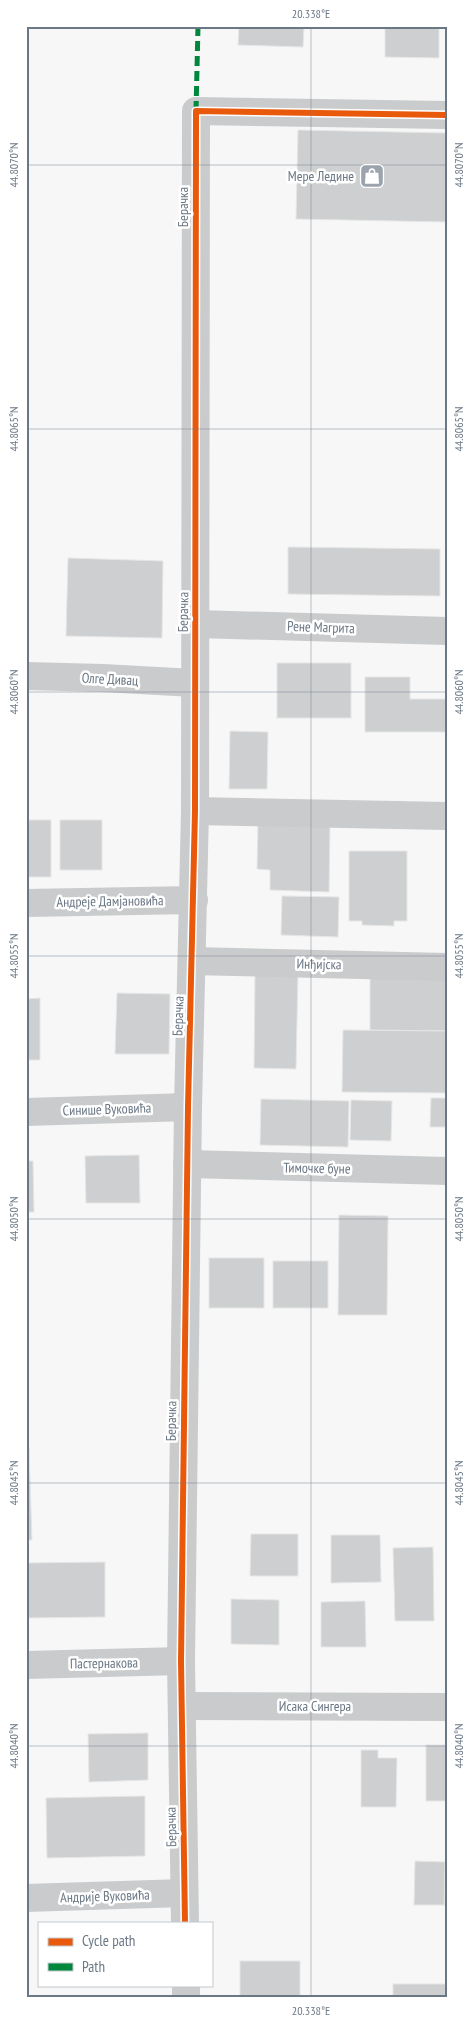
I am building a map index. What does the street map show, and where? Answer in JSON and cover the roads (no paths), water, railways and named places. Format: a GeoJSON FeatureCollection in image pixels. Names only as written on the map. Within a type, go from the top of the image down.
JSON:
{"type":"FeatureCollection","features":[{"type":"Feature","properties":{"kind":"street","name":"Берачка"},"geometry":{"type":"LineString","coordinates":[[185,1922],[181,1661],[187,1164],[195,811],[196,110],[447,115]]}},
{"type":"Feature","properties":{"kind":"street","name":"Рене Магрита"},"geometry":{"type":"LineString","coordinates":[[196,624],[447,631]]}},
{"type":"Feature","properties":{"kind":"street","name":"Олге Дивац"},"geometry":{"type":"LineString","coordinates":[[26,676],[194,683]]}},
{"type":"Feature","properties":{"kind":"street"},"geometry":{"type":"LineString","coordinates":[[195,811],[447,816]]}},
{"type":"Feature","properties":{"kind":"street","name":"Андреје Дамјановића"},"geometry":{"type":"LineString","coordinates":[[26,903],[194,900]]}},
{"type":"Feature","properties":{"kind":"street","name":"Инђијска"},"geometry":{"type":"LineString","coordinates":[[192,960],[447,967]]}},
{"type":"Feature","properties":{"kind":"street","name":"Синише Вуковића"},"geometry":{"type":"LineString","coordinates":[[26,1112],[188,1107]]}},
{"type":"Feature","properties":{"kind":"street","name":"Тимочке буне"},"geometry":{"type":"LineString","coordinates":[[187,1164],[447,1171]]}},
{"type":"Feature","properties":{"kind":"street","name":"Пастернакова"},"geometry":{"type":"LineString","coordinates":[[26,1665],[181,1661]]}},
{"type":"Feature","properties":{"kind":"street","name":"Исака Сингера"},"geometry":{"type":"LineString","coordinates":[[182,1706],[447,1707]]}},
{"type":"Feature","properties":{"kind":"street","name":"Андрије Вуковића"},"geometry":{"type":"LineString","coordinates":[[26,1898],[184,1893]]}},
{"type":"Feature","properties":{"kind":"place","name":"Мере Ледине"},"geometry":{"type":"Point","coordinates":[372,176]}}]}
